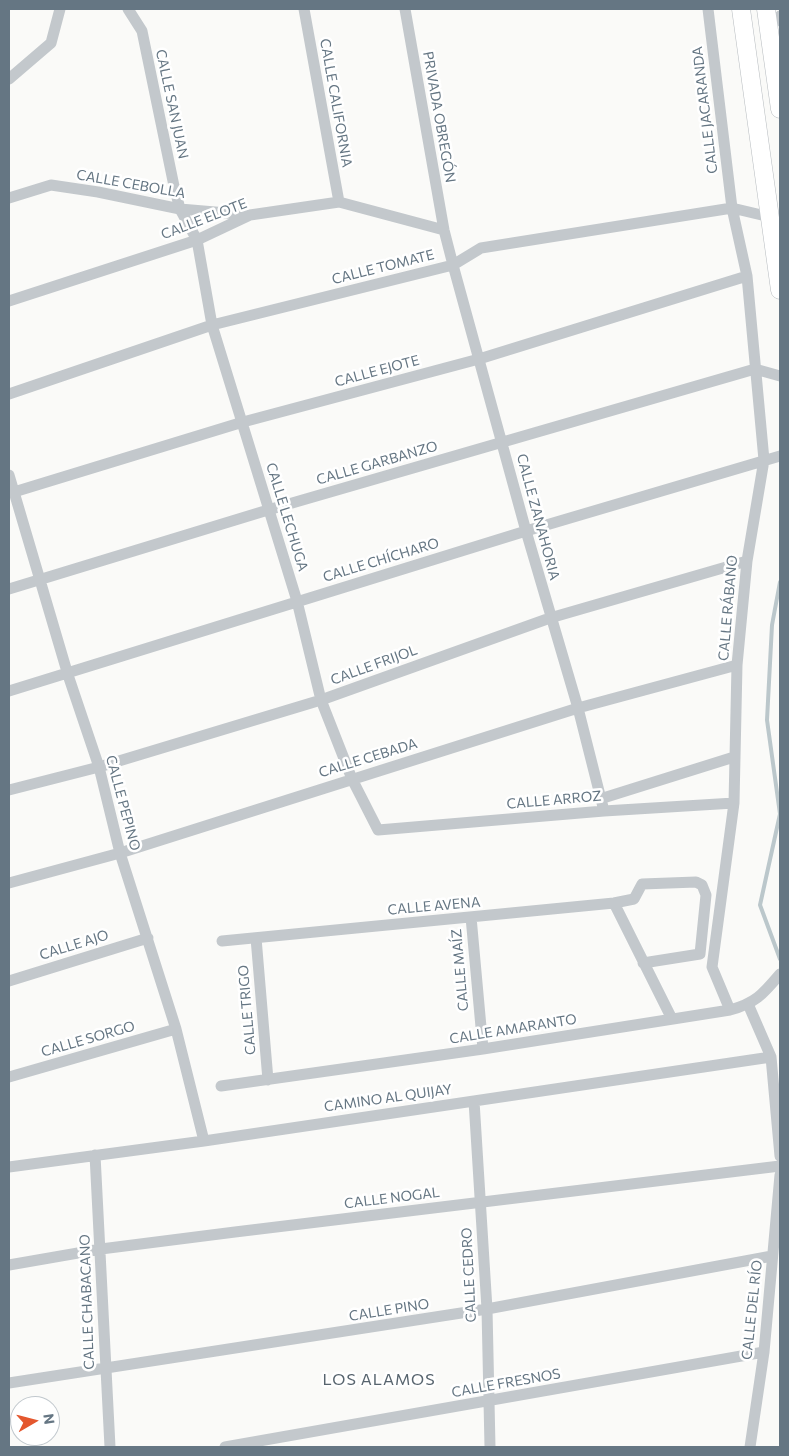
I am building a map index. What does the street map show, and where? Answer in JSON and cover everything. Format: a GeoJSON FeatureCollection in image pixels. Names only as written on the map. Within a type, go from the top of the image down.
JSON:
{"type":"FeatureCollection","features":[{"type":"Feature","properties":{"kind":"main road"},"geometry":{"type":"LineString","coordinates":[[741,9],[780,290]]}},
{"type":"Feature","properties":{"kind":"main road"},"geometry":{"type":"LineString","coordinates":[[766,9],[780,109]]}},
{"type":"Feature","properties":{"kind":"street"},"geometry":{"type":"LineString","coordinates":[[9,79],[51,43],[60,9]]}},
{"type":"Feature","properties":{"kind":"street","name":"CALLE SAN JUAN"},"geometry":{"type":"LineString","coordinates":[[128,9],[142,31],[180,209]]}},
{"type":"Feature","properties":{"kind":"street","name":"CALLE CALIFORNIA"},"geometry":{"type":"LineString","coordinates":[[304,9],[339,202]]}},
{"type":"Feature","properties":{"kind":"street","name":"PRIVADA OBREGÓN"},"geometry":{"type":"LineString","coordinates":[[405,9],[444,230]]}},
{"type":"Feature","properties":{"kind":"street","name":"CALLE JACARANDA"},"geometry":{"type":"LineString","coordinates":[[708,9],[732,208]]}},
{"type":"Feature","properties":{"kind":"street"},"geometry":{"type":"LineString","coordinates":[[769,30],[780,16]]}},
{"type":"Feature","properties":{"kind":"street","name":"CALLE CEBOLLA"},"geometry":{"type":"LineString","coordinates":[[9,198],[51,186],[98,192],[180,209],[250,215]]}},
{"type":"Feature","properties":{"kind":"street","name":"CALLE ELOTE"},"geometry":{"type":"LineString","coordinates":[[9,301],[198,240],[250,215],[339,202],[444,230]]}},
{"type":"Feature","properties":{"kind":"street","name":"CALLE TOMATE"},"geometry":{"type":"LineString","coordinates":[[9,394],[212,325],[453,265],[481,248],[732,208],[770,218]]}},
{"type":"Feature","properties":{"kind":"street","name":"CALLE RÁBANO"},"geometry":{"type":"LineString","coordinates":[[730,1010],[712,967],[734,803],[738,665],[747,561],[764,460],[747,276],[732,208]]}},
{"type":"Feature","properties":{"kind":"street","name":"CALLE LECHUGA"},"geometry":{"type":"LineString","coordinates":[[180,209],[198,240],[212,325],[297,601],[321,700],[352,779],[378,830]]}},
{"type":"Feature","properties":{"kind":"street","name":"CALLE ZANAHORIA"},"geometry":{"type":"LineString","coordinates":[[444,230],[550,618],[578,708],[604,811]]}},
{"type":"Feature","properties":{"kind":"street","name":"CALLE EJOTE"},"geometry":{"type":"LineString","coordinates":[[14,492],[243,422],[479,359],[747,276]]}},
{"type":"Feature","properties":{"kind":"street"},"geometry":{"type":"LineString","coordinates":[[755,369],[780,376]]}},
{"type":"Feature","properties":{"kind":"street","name":"CALLE GARBANZO"},"geometry":{"type":"LineString","coordinates":[[9,589],[268,510],[755,369]]}},
{"type":"Feature","properties":{"kind":"street","name":"CALLE CHÍCHARO"},"geometry":{"type":"LineString","coordinates":[[9,691],[68,675],[297,601],[526,531],[780,456]]}},
{"type":"Feature","properties":{"kind":"street","name":"CALLE PEPINO"},"geometry":{"type":"LineString","coordinates":[[9,475],[68,675],[99,767],[120,853],[176,1029],[204,1141]]}},
{"type":"Feature","properties":{"kind":"street","name":"CALLE FRIJOL"},"geometry":{"type":"LineString","coordinates":[[9,790],[99,767],[321,700],[550,618],[747,561]]}},
{"type":"Feature","properties":{"kind":"street","name":"CALLE CEBADA"},"geometry":{"type":"LineString","coordinates":[[9,884],[120,853],[578,708],[738,665]]}},
{"type":"Feature","properties":{"kind":"street","name":"CALLE ARROZ"},"geometry":{"type":"LineString","coordinates":[[600,799],[734,757]]}},
{"type":"Feature","properties":{"kind":"street","name":"CALLE ARROZ"},"geometry":{"type":"LineString","coordinates":[[378,830],[604,811],[734,803]]}},
{"type":"Feature","properties":{"kind":"street","name":"CALLE AVENA"},"geometry":{"type":"LineString","coordinates":[[222,941],[614,904],[634,899],[642,884],[696,882],[702,885],[706,895],[700,954],[643,963]]}},
{"type":"Feature","properties":{"kind":"street"},"geometry":{"type":"LineString","coordinates":[[614,904],[672,1019]]}},
{"type":"Feature","properties":{"kind":"street","name":"CALLE MAÍZ"},"geometry":{"type":"LineString","coordinates":[[470,917],[483,1049]]}},
{"type":"Feature","properties":{"kind":"street","name":"CALLE AJO"},"geometry":{"type":"LineString","coordinates":[[9,981],[148,938]]}},
{"type":"Feature","properties":{"kind":"street","name":"CALLE TRIGO"},"geometry":{"type":"LineString","coordinates":[[256,938],[268,1080]]}},
{"type":"Feature","properties":{"kind":"street","name":"CALLE AMARANTO"},"geometry":{"type":"LineString","coordinates":[[221,1086],[483,1049],[730,1010],[759,998],[780,974]]}},
{"type":"Feature","properties":{"kind":"street"},"geometry":{"type":"LineString","coordinates":[[748,1004],[771,1056],[780,1156]]}},
{"type":"Feature","properties":{"kind":"street","name":"CALLE SORGO"},"geometry":{"type":"LineString","coordinates":[[9,1077],[176,1029]]}},
{"type":"Feature","properties":{"kind":"street","name":"CAMINO AL QUIJAY"},"geometry":{"type":"LineString","coordinates":[[9,1167],[204,1141],[771,1056]]}},
{"type":"Feature","properties":{"kind":"street","name":"CALLE CEDRO"},"geometry":{"type":"LineString","coordinates":[[474,1101],[486,1309],[490,1447]]}},
{"type":"Feature","properties":{"kind":"street","name":"CALLE CHABACANO"},"geometry":{"type":"LineString","coordinates":[[95,1155],[110,1447]]}},
{"type":"Feature","properties":{"kind":"street","name":"CALLE NOGAL"},"geometry":{"type":"LineString","coordinates":[[9,1265],[100,1250],[780,1166]]}},
{"type":"Feature","properties":{"kind":"street","name":"CALLE DEL RÍO"},"geometry":{"type":"LineString","coordinates":[[750,1447],[764,1352],[780,1175]]}},
{"type":"Feature","properties":{"kind":"street","name":"CALLE PINO"},"geometry":{"type":"LineString","coordinates":[[9,1383],[105,1370],[486,1309],[772,1256]]}},
{"type":"Feature","properties":{"kind":"street","name":"CALLE FRESNOS"},"geometry":{"type":"LineString","coordinates":[[225,1447],[764,1352]]}},
{"type":"Feature","properties":{"kind":"waterway"},"geometry":{"type":"LineString","coordinates":[[780,582],[772,625],[767,720],[780,814],[760,905],[780,959]]}},
{"type":"Feature","properties":{"kind":"district","name":"LOS ALAMOS"},"geometry":{"type":"Point","coordinates":[379,1380]}}]}
